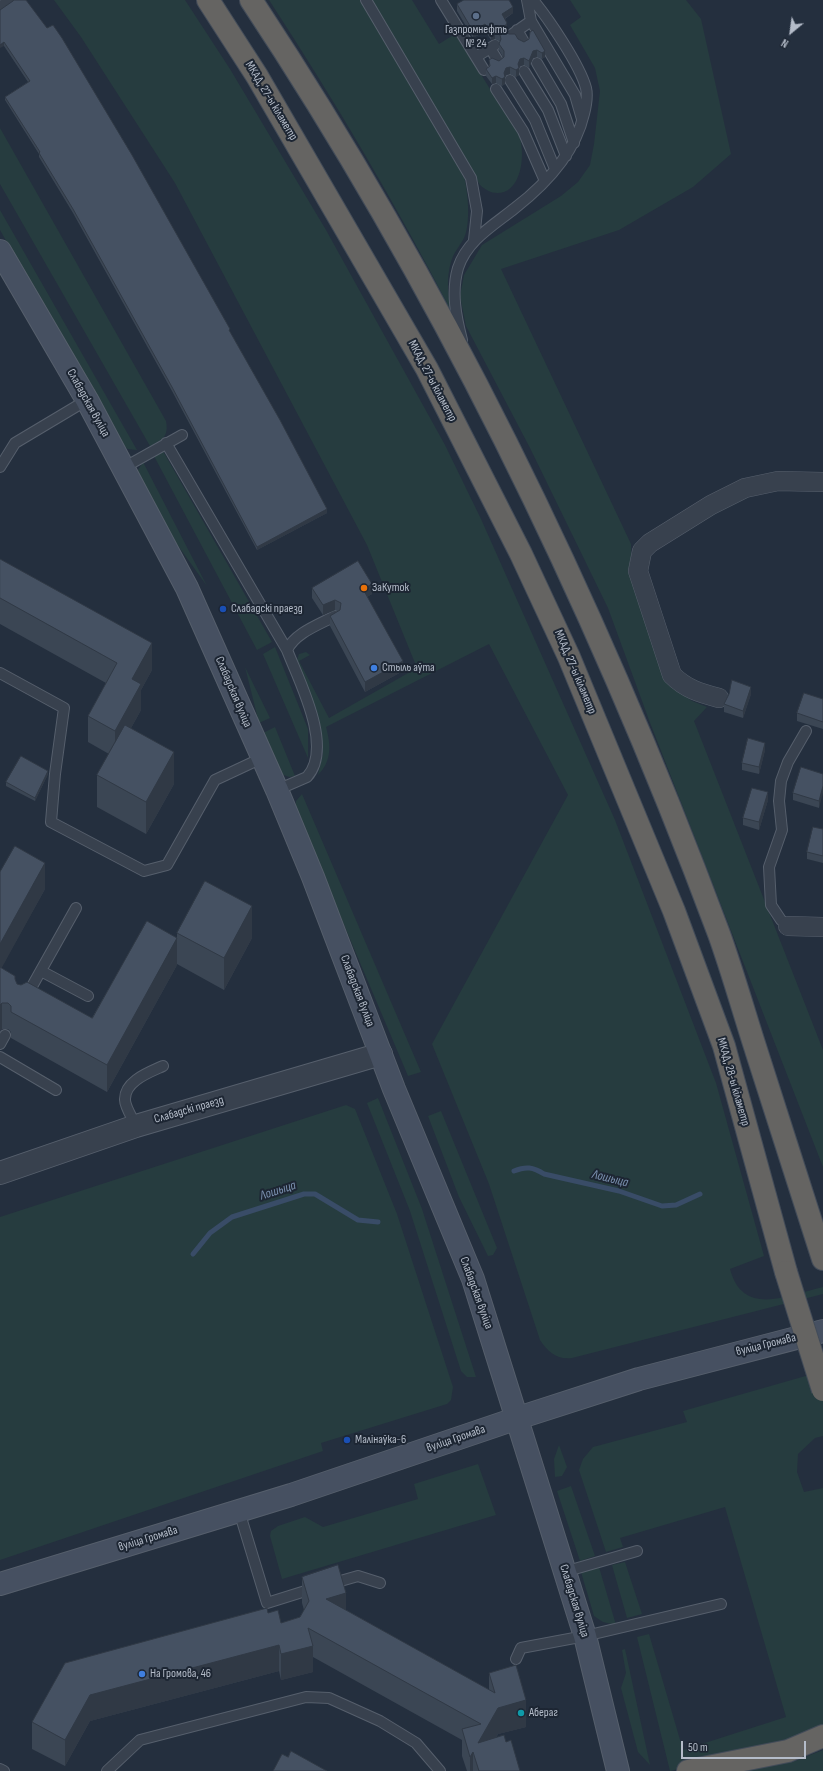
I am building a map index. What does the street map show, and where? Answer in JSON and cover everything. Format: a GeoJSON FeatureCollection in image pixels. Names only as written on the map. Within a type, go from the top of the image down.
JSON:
{"type":"FeatureCollection","features":[{"type":"Feature","properties":{"kind":"highway","name":"МКАД, 27-ы кіламетр"},"geometry":{"type":"LineString","coordinates":[[208,0],[257,76],[427,369],[524,561],[569,657],[621,781]]}},
{"type":"Feature","properties":{"kind":"highway"},"geometry":{"type":"LineString","coordinates":[[251,0],[301,75],[399,242],[467,363],[598,636],[654,769],[720,937],[823,1259]]}},
{"type":"Feature","properties":{"kind":"highway","name":"МКАД, 28-ы кіламетр"},"geometry":{"type":"LineString","coordinates":[[621,781],[674,911],[724,1046],[786,1272],[823,1390]]}},
{"type":"Feature","properties":{"kind":"highway"},"geometry":{"type":"LineString","coordinates":[[688,1771],[788,1751],[823,1736]]}},
{"type":"Feature","properties":{"kind":"main road","name":"Слабадская вуліца"},"geometry":{"type":"LineString","coordinates":[[0,251],[87,400],[196,607],[277,790],[313,877],[381,1054],[473,1279],[518,1418],[564,1572],[585,1636],[618,1771]]}},
{"type":"Feature","properties":{"kind":"main road","name":"вуліца Громава"},"geometry":{"type":"LineString","coordinates":[[0,1584],[291,1496],[518,1418],[639,1379],[823,1331]]}},
{"type":"Feature","properties":{"kind":"street"},"geometry":{"type":"LineString","coordinates":[[719,698],[693,691],[681,684],[672,675],[638,571],[642,551],[650,543],[704,509],[745,488],[778,481],[823,482]]}},
{"type":"Feature","properties":{"kind":"street"},"geometry":{"type":"LineString","coordinates":[[788,926],[823,927]]}},
{"type":"Feature","properties":{"kind":"street","name":"Слабадскі праезд"},"geometry":{"type":"LineString","coordinates":[[0,1173],[136,1126],[381,1054]]}},
{"type":"Feature","properties":{"kind":"lane"},"geometry":{"type":"LineString","coordinates":[[0,7],[10,0]]}},
{"type":"Feature","properties":{"kind":"lane"},"geometry":{"type":"LineString","coordinates":[[366,0],[471,178],[477,211],[474,240]]}},
{"type":"Feature","properties":{"kind":"lane"},"geometry":{"type":"LineString","coordinates":[[441,0],[484,70]]}},
{"type":"Feature","properties":{"kind":"lane"},"geometry":{"type":"LineString","coordinates":[[527,0],[531,21],[575,95],[582,121]]}},
{"type":"Feature","properties":{"kind":"lane"},"geometry":{"type":"LineString","coordinates":[[467,363],[457,320],[455,283],[458,267],[474,240],[526,199],[556,169],[574,143],[582,121],[586,103],[586,88],[579,71],[544,14],[532,0]]}},
{"type":"Feature","properties":{"kind":"lane"},"geometry":{"type":"LineString","coordinates":[[524,42],[514,33],[531,21]]}},
{"type":"Feature","properties":{"kind":"lane"},"geometry":{"type":"LineString","coordinates":[[476,57],[492,46],[498,60]]}},
{"type":"Feature","properties":{"kind":"lane"},"geometry":{"type":"LineString","coordinates":[[536,63],[561,104],[574,143]]}},
{"type":"Feature","properties":{"kind":"lane"},"geometry":{"type":"LineString","coordinates":[[524,71],[548,110],[566,156]]}},
{"type":"Feature","properties":{"kind":"lane"},"geometry":{"type":"LineString","coordinates":[[510,80],[535,120],[556,169]]}},
{"type":"Feature","properties":{"kind":"lane"},"geometry":{"type":"LineString","coordinates":[[496,89],[523,131],[545,181]]}},
{"type":"Feature","properties":{"kind":"lane"},"geometry":{"type":"LineString","coordinates":[[0,467],[15,443],[87,400]]}},
{"type":"Feature","properties":{"kind":"lane"},"geometry":{"type":"LineString","coordinates":[[123,468],[182,435]]}},
{"type":"Feature","properties":{"kind":"lane"},"geometry":{"type":"LineString","coordinates":[[166,443],[287,650],[316,725],[318,743],[311,773],[307,777],[277,790]]}},
{"type":"Feature","properties":{"kind":"lane"},"geometry":{"type":"LineString","coordinates":[[287,650],[290,643],[296,638],[335,616]]}},
{"type":"Feature","properties":{"kind":"lane"},"geometry":{"type":"LineString","coordinates":[[0,673],[64,708],[55,774],[51,822],[144,871],[167,865],[215,780],[262,758]]}},
{"type":"Feature","properties":{"kind":"lane"},"geometry":{"type":"LineString","coordinates":[[788,926],[781,920],[772,905],[769,867],[782,830],[780,801],[781,781],[788,762],[806,731]]}},
{"type":"Feature","properties":{"kind":"lane"},"geometry":{"type":"LineString","coordinates":[[21,1006],[76,908]]}},
{"type":"Feature","properties":{"kind":"lane"},"geometry":{"type":"LineString","coordinates":[[41,970],[88,996]]}},
{"type":"Feature","properties":{"kind":"lane"},"geometry":{"type":"LineString","coordinates":[[0,1057],[56,1090]]}},
{"type":"Feature","properties":{"kind":"lane"},"geometry":{"type":"LineString","coordinates":[[136,1126],[125,1100],[127,1090],[140,1077],[164,1066]]}},
{"type":"Feature","properties":{"kind":"lane"},"geometry":{"type":"LineString","coordinates":[[239,1511],[267,1603],[358,1576],[380,1583]]}},
{"type":"Feature","properties":{"kind":"lane"},"geometry":{"type":"LineString","coordinates":[[564,1572],[638,1550]]}},
{"type":"Feature","properties":{"kind":"lane"},"geometry":{"type":"LineString","coordinates":[[516,1659],[522,1648],[540,1643],[585,1636],[721,1604]]}},
{"type":"Feature","properties":{"kind":"lane"},"geometry":{"type":"LineString","coordinates":[[107,1771],[140,1740],[306,1697],[329,1698],[380,1721],[416,1743],[440,1771]]}},
{"type":"Feature","properties":{"kind":"lane"},"geometry":{"type":"LineString","coordinates":[[0,1769],[4,1771]]}},
{"type":"Feature","properties":{"kind":"green space"},"geometry":{"type":"Polygon","coordinates":[[[54,0],[185,0],[230,69],[326,230],[445,445],[481,519],[615,820],[716,1083],[764,1256],[730,1269],[736,1284],[745,1294],[756,1298],[782,1298],[823,1287],[823,1294],[572,1358],[562,1358],[553,1354],[540,1340],[489,1184],[432,1044],[568,795],[489,644],[326,727],[329,740],[328,758],[323,770],[318,775],[323,753],[320,737],[297,660],[299,654],[306,652],[310,655],[299,661],[329,718],[417,668],[367,545],[175,183],[81,37],[54,0]]]}},
{"type":"Feature","properties":{"kind":"green space"},"geometry":{"type":"Polygon","coordinates":[[[269,0],[361,0],[464,177],[468,199],[468,225],[464,238],[453,256],[449,268],[448,286],[451,311],[387,192],[318,76],[269,0]]]}},
{"type":"Feature","properties":{"kind":"green space"},"geometry":{"type":"Polygon","coordinates":[[[370,0],[412,0],[439,44],[455,34],[499,104],[513,123],[519,135],[522,150],[521,167],[519,175],[510,188],[504,192],[494,193],[488,191],[480,185],[370,0]]]}},
{"type":"Feature","properties":{"kind":"green space"},"geometry":{"type":"Polygon","coordinates":[[[570,0],[686,0],[701,19],[731,154],[693,187],[619,230],[501,269],[631,544],[632,575],[668,684],[692,701],[707,707],[694,721],[823,1050],[823,1167],[649,720],[608,608],[530,448],[466,326],[460,296],[464,275],[482,245],[561,196],[578,182],[590,165],[600,91],[595,68],[570,25],[581,17],[570,0]]]}},
{"type":"Feature","properties":{"kind":"green space"},"geometry":{"type":"Polygon","coordinates":[[[0,128],[166,421],[167,426],[164,437],[150,446],[0,184],[0,128]]]}},
{"type":"Feature","properties":{"kind":"green space"},"geometry":{"type":"Polygon","coordinates":[[[0,210],[137,450],[128,449],[121,444],[0,230],[0,210]]]}},
{"type":"Feature","properties":{"kind":"green space"},"geometry":{"type":"Polygon","coordinates":[[[163,451],[272,642],[257,650],[154,456],[163,451]]]}},
{"type":"Feature","properties":{"kind":"green space"},"geometry":{"type":"Polygon","coordinates":[[[143,462],[207,586],[171,536],[138,475],[138,470],[143,462]]]}},
{"type":"Feature","properties":{"kind":"green space"},"geometry":{"type":"Polygon","coordinates":[[[275,647],[308,729],[308,758],[263,654],[275,647]]]}},
{"type":"Feature","properties":{"kind":"green space"},"geometry":{"type":"Polygon","coordinates":[[[245,667],[270,718],[259,723],[245,667]]]}},
{"type":"Feature","properties":{"kind":"green space"},"geometry":{"type":"Polygon","coordinates":[[[275,727],[295,776],[289,777],[281,774],[263,733],[275,727]]]}},
{"type":"Feature","properties":{"kind":"green space"},"geometry":{"type":"Polygon","coordinates":[[[302,794],[421,1072],[408,1076],[295,809],[296,801],[302,794]]]}},
{"type":"Feature","properties":{"kind":"green space"},"geometry":{"type":"Polygon","coordinates":[[[378,1098],[422,1209],[476,1377],[467,1377],[461,1371],[410,1211],[367,1103],[378,1098]]]}},
{"type":"Feature","properties":{"kind":"green space"},"geometry":{"type":"Polygon","coordinates":[[[346,1105],[355,1109],[397,1214],[453,1387],[451,1400],[447,1404],[321,1443],[323,1451],[0,1560],[0,1217],[346,1105]]]}},
{"type":"Feature","properties":{"kind":"green space"},"geometry":{"type":"Polygon","coordinates":[[[441,1111],[497,1248],[493,1255],[488,1256],[459,1197],[428,1116],[441,1111]]]}},
{"type":"Feature","properties":{"kind":"green space"},"geometry":{"type":"Polygon","coordinates":[[[823,1371],[823,1436],[815,1438],[798,1454],[797,1472],[804,1492],[823,1488],[823,1727],[787,1745],[670,1771],[637,1637],[649,1634],[683,1750],[786,1717],[725,1507],[620,1538],[623,1547],[606,1552],[579,1470],[583,1459],[593,1447],[687,1422],[683,1411],[823,1371]]]}},
{"type":"Feature","properties":{"kind":"green space"},"geometry":{"type":"Polygon","coordinates":[[[559,1445],[567,1467],[562,1476],[555,1477],[554,1459],[559,1445]]]}},
{"type":"Feature","properties":{"kind":"green space"},"geometry":{"type":"Polygon","coordinates":[[[478,1464],[496,1515],[282,1579],[270,1536],[271,1531],[278,1526],[305,1517],[323,1527],[418,1499],[414,1484],[478,1464]]]}},
{"type":"Feature","properties":{"kind":"green space"},"geometry":{"type":"Polygon","coordinates":[[[571,1486],[595,1556],[580,1561],[557,1491],[571,1486]]]}},
{"type":"Feature","properties":{"kind":"green space"},"geometry":{"type":"Polygon","coordinates":[[[625,1562],[642,1614],[627,1618],[612,1565],[625,1562]]]}},
{"type":"Feature","properties":{"kind":"green space"},"geometry":{"type":"Polygon","coordinates":[[[599,1567],[616,1625],[603,1622],[594,1616],[581,1572],[599,1567]]]}},
{"type":"Feature","properties":{"kind":"green space"},"geometry":{"type":"Polygon","coordinates":[[[625,1649],[650,1765],[638,1752],[621,1688],[626,1673],[622,1650],[625,1649]]]}},
{"type":"Feature","properties":{"kind":"green space"},"geometry":{"type":"Polygon","coordinates":[[[823,1750],[823,1771],[742,1771],[795,1761],[823,1750]]]}},
{"type":"Feature","properties":{"kind":"building"},"geometry":{"type":"Polygon","coordinates":[[[14,0],[26,0],[47,28],[53,25],[62,38],[132,155],[230,329],[229,330],[280,420],[327,509],[257,547],[172,387],[73,209],[39,153],[40,152],[5,97],[30,81],[4,42],[0,45],[0,10],[14,0]]]}},
{"type":"Feature","properties":{"kind":"building"},"geometry":{"type":"Polygon","coordinates":[[[464,0],[509,0],[513,7],[502,14],[507,23],[505,26],[505,32],[515,34],[518,39],[524,42],[529,39],[530,32],[533,30],[545,51],[542,53],[537,50],[533,51],[529,61],[524,58],[520,59],[518,64],[519,68],[516,70],[510,67],[506,68],[504,73],[505,77],[502,79],[496,76],[492,78],[486,69],[490,66],[489,60],[492,58],[499,61],[504,57],[504,51],[499,44],[501,39],[500,35],[495,32],[491,33],[485,24],[473,31],[457,4],[464,0]]]}},
{"type":"Feature","properties":{"kind":"building"},"geometry":{"type":"Polygon","coordinates":[[[0,559],[152,643],[132,679],[141,684],[115,731],[88,716],[117,663],[0,598],[0,559]]]}},
{"type":"Feature","properties":{"kind":"building"},"geometry":{"type":"Polygon","coordinates":[[[358,561],[372,584],[363,589],[403,661],[365,682],[330,616],[340,610],[341,603],[335,600],[323,605],[312,588],[358,561]]]}},
{"type":"Feature","properties":{"kind":"building"},"geometry":{"type":"Polygon","coordinates":[[[732,680],[751,687],[743,711],[724,704],[729,694],[732,680]]]}},
{"type":"Feature","properties":{"kind":"building"},"geometry":{"type":"Polygon","coordinates":[[[804,693],[823,699],[823,722],[797,713],[804,693]]]}},
{"type":"Feature","properties":{"kind":"building"},"geometry":{"type":"Polygon","coordinates":[[[125,725],[174,752],[146,802],[97,775],[125,725]]]}},
{"type":"Feature","properties":{"kind":"building"},"geometry":{"type":"Polygon","coordinates":[[[748,738],[765,743],[759,767],[742,763],[748,738]]]}},
{"type":"Feature","properties":{"kind":"building"},"geometry":{"type":"Polygon","coordinates":[[[21,756],[48,771],[35,798],[6,782],[21,756]]]}},
{"type":"Feature","properties":{"kind":"building"},"geometry":{"type":"Polygon","coordinates":[[[801,767],[823,774],[823,786],[819,801],[793,793],[801,767]]]}},
{"type":"Feature","properties":{"kind":"building"},"geometry":{"type":"Polygon","coordinates":[[[752,788],[768,792],[759,822],[743,818],[752,788]]]}},
{"type":"Feature","properties":{"kind":"building"},"geometry":{"type":"Polygon","coordinates":[[[813,827],[823,829],[823,856],[807,852],[813,827]]]}},
{"type":"Feature","properties":{"kind":"building"},"geometry":{"type":"Polygon","coordinates":[[[15,846],[45,863],[0,944],[0,872],[15,846]]]}},
{"type":"Feature","properties":{"kind":"building"},"geometry":{"type":"Polygon","coordinates":[[[205,881],[252,906],[224,958],[177,933],[205,881]]]}},
{"type":"Feature","properties":{"kind":"building"},"geometry":{"type":"Polygon","coordinates":[[[147,921],[177,938],[107,1065],[11,1012],[11,1006],[8,1003],[2,1003],[0,1005],[0,967],[15,976],[17,984],[21,985],[27,982],[92,1018],[147,921]]]}},
{"type":"Feature","properties":{"kind":"building"},"geometry":{"type":"Polygon","coordinates":[[[338,1565],[346,1593],[326,1599],[495,1693],[489,1673],[516,1665],[526,1700],[498,1708],[478,1743],[504,1735],[506,1742],[511,1740],[520,1771],[479,1771],[473,1752],[470,1757],[462,1729],[481,1724],[308,1628],[313,1646],[281,1654],[279,1645],[90,1695],[65,1740],[32,1722],[65,1663],[267,1608],[268,1613],[278,1610],[281,1623],[300,1617],[309,1601],[302,1577],[338,1565]]]}},
{"type":"Feature","properties":{"kind":"building"},"geometry":{"type":"Polygon","coordinates":[[[291,1751],[327,1771],[273,1771],[282,1754],[288,1757],[291,1751]]]}},
{"type":"Feature","properties":{"kind":"waterway","name":"Лошыца"},"geometry":{"type":"LineString","coordinates":[[514,1171],[522,1168],[533,1169],[544,1174],[619,1191],[662,1206],[676,1205],[700,1194]]}},
{"type":"Feature","properties":{"kind":"waterway","name":"Лошыца"},"geometry":{"type":"LineString","coordinates":[[193,1254],[210,1233],[232,1217],[304,1194],[315,1194],[358,1220],[378,1222]]}},
{"type":"Feature","properties":{"kind":"place","name":"Газпромнефть № 24"},"geometry":{"type":"Point","coordinates":[476,16]}},
{"type":"Feature","properties":{"kind":"place","name":"ЗаКуток"},"geometry":{"type":"Point","coordinates":[364,588]}},
{"type":"Feature","properties":{"kind":"place","name":"Слабадскі праезд"},"geometry":{"type":"Point","coordinates":[223,609]}},
{"type":"Feature","properties":{"kind":"place","name":"Стыль аўта"},"geometry":{"type":"Point","coordinates":[374,668]}},
{"type":"Feature","properties":{"kind":"place","name":"Малінаўка-6"},"geometry":{"type":"Point","coordinates":[347,1440]}},
{"type":"Feature","properties":{"kind":"place","name":"На Громова, 46"},"geometry":{"type":"Point","coordinates":[142,1674]}},
{"type":"Feature","properties":{"kind":"place","name":"Абераг"},"geometry":{"type":"Point","coordinates":[521,1713]}}]}
